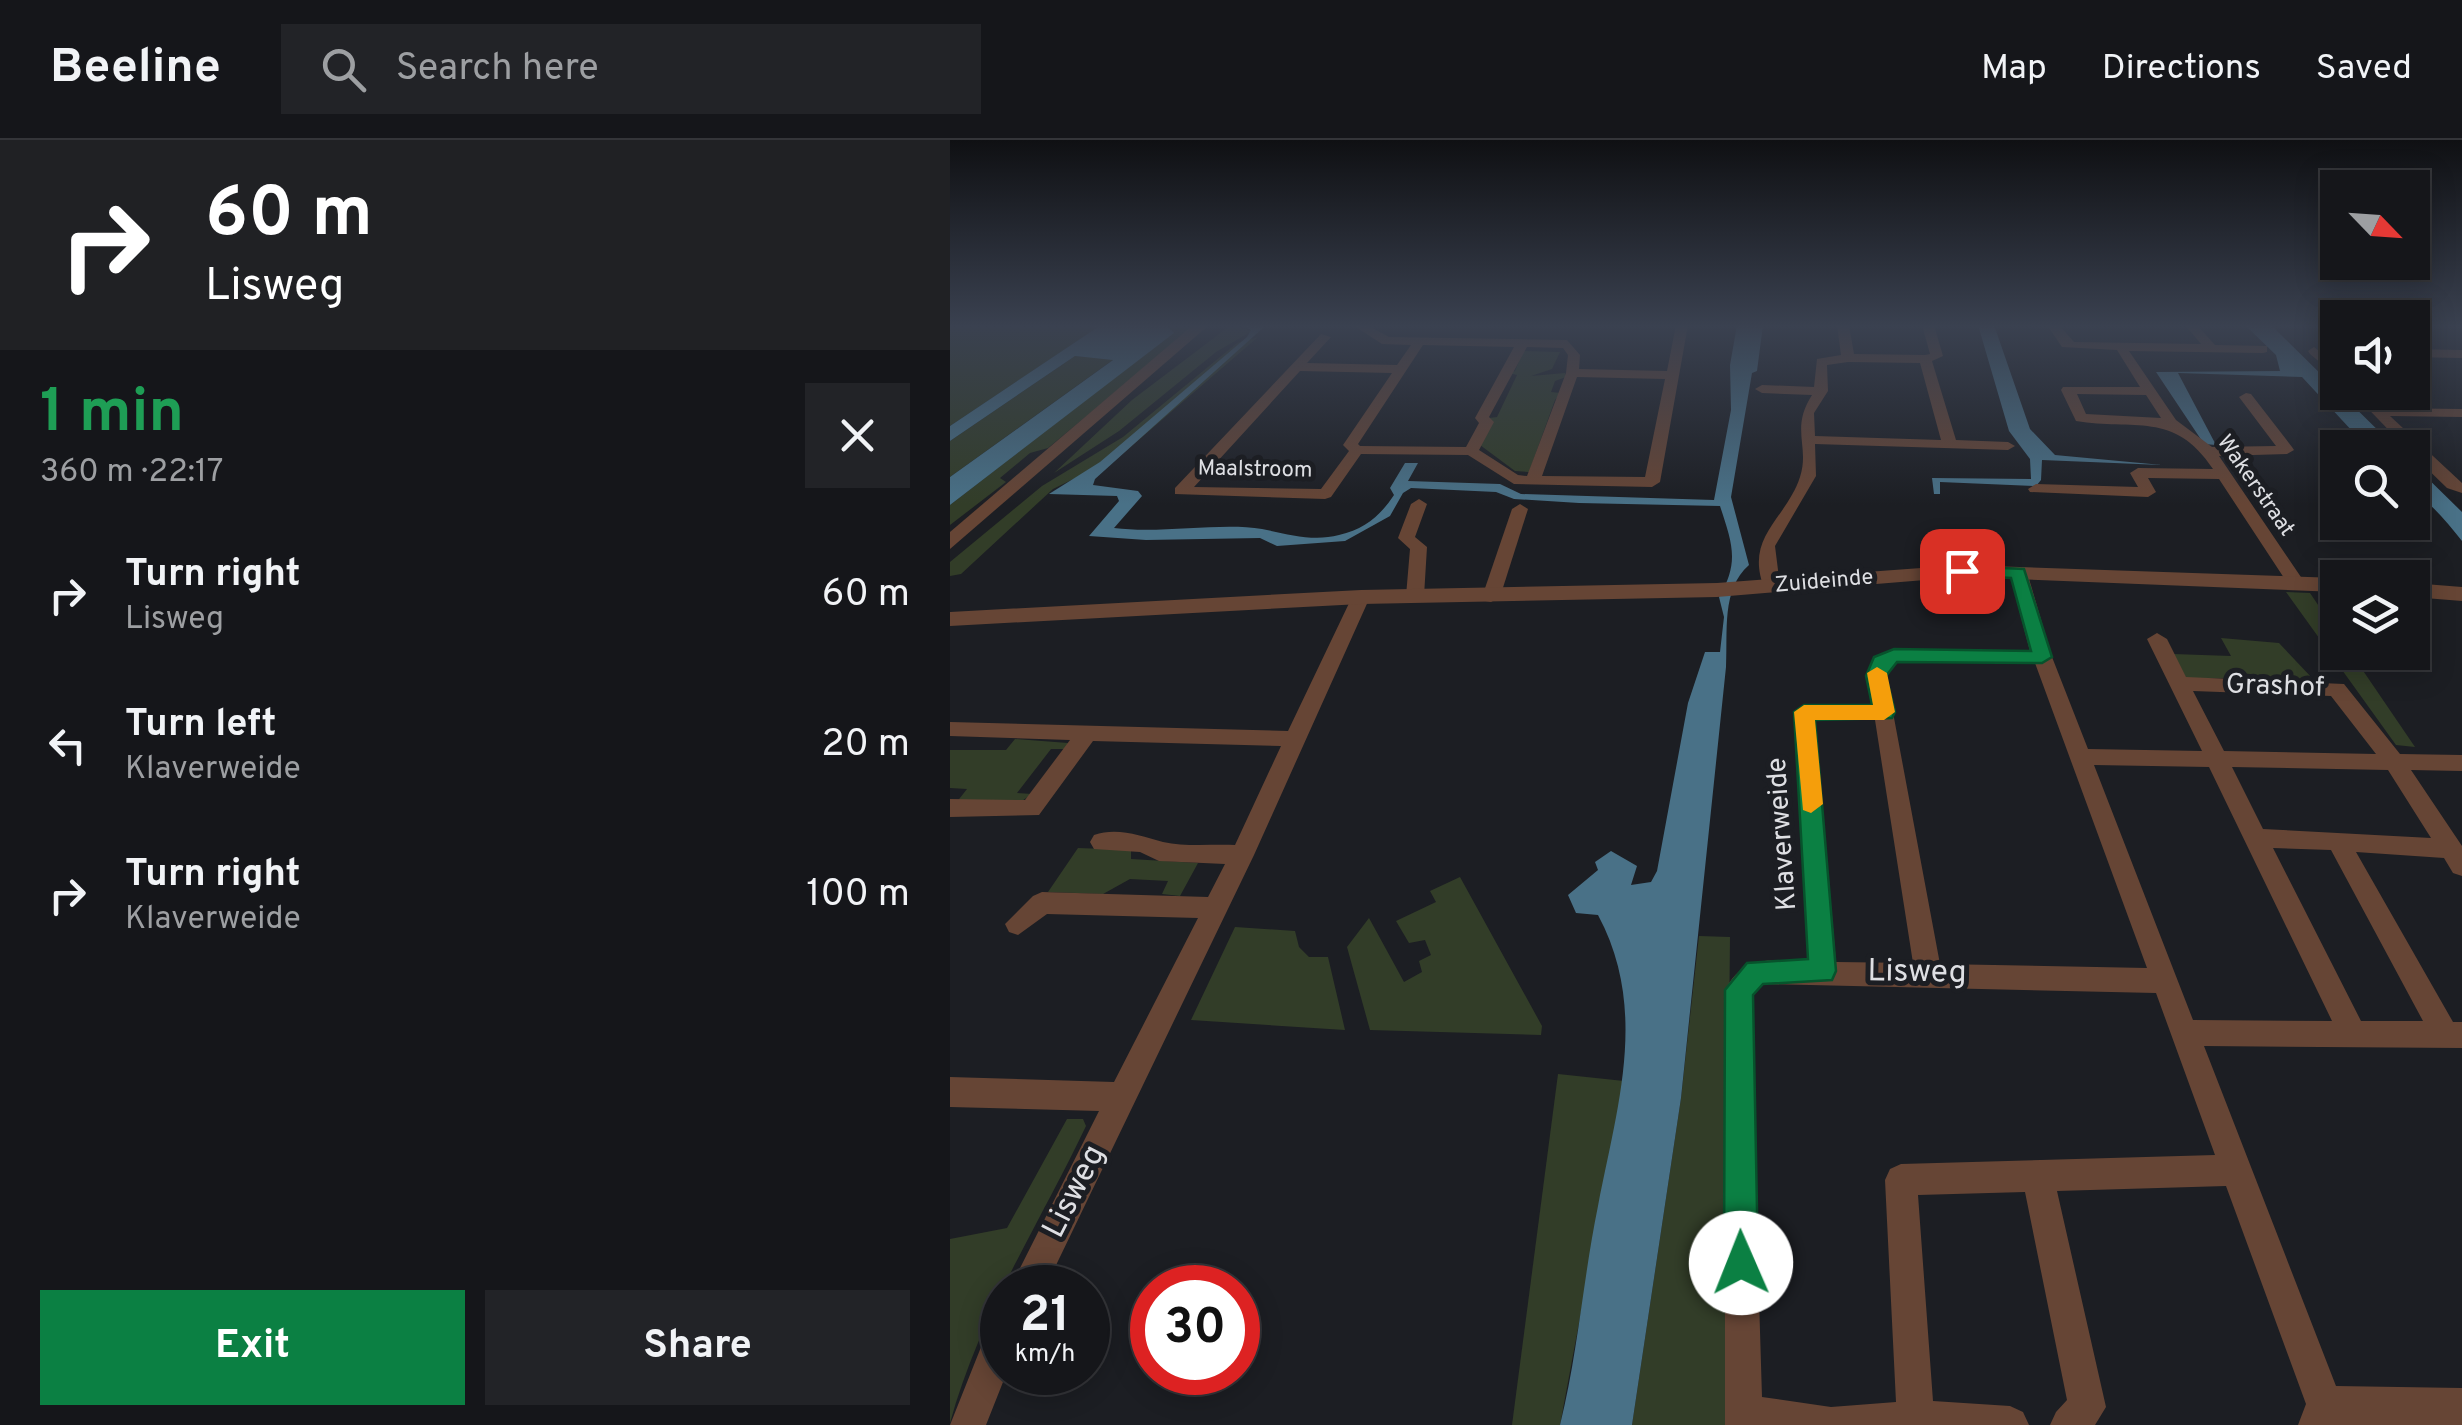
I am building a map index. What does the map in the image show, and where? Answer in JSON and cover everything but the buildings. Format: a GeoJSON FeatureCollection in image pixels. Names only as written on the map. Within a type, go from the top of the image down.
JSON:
{"type":"FeatureCollection","features":[{"type":"Feature","properties":{"kind":"street"},"geometry":{"type":"LineString","coordinates":[[950,543],[1134,385]]}},
{"type":"Feature","properties":{"kind":"street","name":"Maalstroom"},"geometry":{"type":"LineString","coordinates":[[1283,385],[1182,491],[1325,494],[1357,450]]}},
{"type":"Feature","properties":{"kind":"street"},"geometry":{"type":"LineString","coordinates":[[1390,385],[1350,446],[1357,450],[1471,452],[1514,479],[1652,482],[1669,385]]}},
{"type":"Feature","properties":{"kind":"street"},"geometry":{"type":"LineString","coordinates":[[1471,452],[1486,422],[1482,418],[1500,385]]}},
{"type":"Feature","properties":{"kind":"street"},"geometry":{"type":"LineString","coordinates":[[1533,481],[1568,385]]}},
{"type":"Feature","properties":{"kind":"street"},"geometry":{"type":"LineString","coordinates":[[1771,586],[1767,546],[1808,476],[1807,413],[1821,392],[1821,385]]}},
{"type":"Feature","properties":{"kind":"street"},"geometry":{"type":"LineString","coordinates":[[1933,385],[1950,444]]}},
{"type":"Feature","properties":{"kind":"street","name":"Wakerstraat"},"geometry":{"type":"LineString","coordinates":[[2145,385],[2171,423],[2209,452],[2296,582]]}},
{"type":"Feature","properties":{"kind":"street"},"geometry":{"type":"LineString","coordinates":[[1762,390],[1821,392]]}},
{"type":"Feature","properties":{"kind":"street"},"geometry":{"type":"LineString","coordinates":[[2149,391],[2068,390],[2081,418],[2171,423]]}},
{"type":"Feature","properties":{"kind":"street"},"geometry":{"type":"LineString","coordinates":[[2209,452],[2287,450],[2246,397]]}},
{"type":"Feature","properties":{"kind":"street"},"geometry":{"type":"LineString","coordinates":[[2378,412],[2462,414]]}},
{"type":"Feature","properties":{"kind":"street"},"geometry":{"type":"LineString","coordinates":[[2378,412],[2452,485],[2462,488]]}},
{"type":"Feature","properties":{"kind":"street"},"geometry":{"type":"LineString","coordinates":[[1810,440],[2008,446]]}},
{"type":"Feature","properties":{"kind":"street"},"geometry":{"type":"LineString","coordinates":[[2036,489],[2152,499],[2138,473],[2222,474]]}},
{"type":"Feature","properties":{"kind":"street"},"geometry":{"type":"LineString","coordinates":[[1416,596],[1419,547],[1406,538],[1405,532],[1419,504]]}},
{"type":"Feature","properties":{"kind":"street"},"geometry":{"type":"LineString","coordinates":[[1491,597],[1520,509]]}},
{"type":"Feature","properties":{"kind":"street"},"geometry":{"type":"LineString","coordinates":[[950,535],[986,510]]}},
{"type":"Feature","properties":{"kind":"street","name":"Zuideinde"},"geometry":{"type":"LineString","coordinates":[[950,618],[1361,597],[1725,589],[1962,571],[2320,584]]}},
{"type":"Feature","properties":{"kind":"street"},"geometry":{"type":"LineString","coordinates":[[2018,572],[2042,657],[2237,1170],[2321,1415],[2462,1408]]}},
{"type":"Feature","properties":{"kind":"street"},"geometry":{"type":"LineString","coordinates":[[2430,591],[2462,594]]}},
{"type":"Feature","properties":{"kind":"street","name":"Lisweg"},"geometry":{"type":"LineString","coordinates":[[1039,1265],[1242,855],[1361,597]]}},
{"type":"Feature","properties":{"kind":"street","name":"Grashof"},"geometry":{"type":"LineString","coordinates":[[2157,639],[2182,684],[2252,838],[2354,1036]]}},
{"type":"Feature","properties":{"kind":"street"},"geometry":{"type":"LineString","coordinates":[[1928,972],[1876,676],[1882,662],[1894,656],[2042,657]]}},
{"type":"Feature","properties":{"kind":"street","name":"Grashof"},"geometry":{"type":"LineString","coordinates":[[2182,684],[2337,689],[2394,762],[2455,858]]}},
{"type":"Feature","properties":{"kind":"street","name":"Klaverweide"},"geometry":{"type":"LineString","coordinates":[[1822,971],[1804,712],[1884,712]]}},
{"type":"Feature","properties":{"kind":"street"},"geometry":{"type":"LineString","coordinates":[[950,728],[1295,739]]}},
{"type":"Feature","properties":{"kind":"street"},"geometry":{"type":"LineString","coordinates":[[950,808],[1032,809],[1088,732]]}},
{"type":"Feature","properties":{"kind":"street"},"geometry":{"type":"LineString","coordinates":[[2082,757],[2462,762]]}},
{"type":"Feature","properties":{"kind":"street","name":"Grashof"},"geometry":{"type":"LineString","coordinates":[[2252,838],[2338,841],[2455,858]]}},
{"type":"Feature","properties":{"kind":"street"},"geometry":{"type":"LineString","coordinates":[[2186,1034],[2453,1034],[2338,841]]}},
{"type":"Feature","properties":{"kind":"street"},"geometry":{"type":"LineString","coordinates":[[1102,842],[1143,842],[1159,851],[1242,855]]}},
{"type":"Feature","properties":{"kind":"street"},"geometry":{"type":"LineString","coordinates":[[1018,924],[1042,903],[1214,908]]}},
{"type":"Feature","properties":{"kind":"street","name":"Lisweg"},"geometry":{"type":"LineString","coordinates":[[2010,1425],[1916,1419],[1831,1425],[1744,1419],[1739,990],[1756,972],[1928,972],[2166,981]]}},
{"type":"Feature","properties":{"kind":"street"},"geometry":{"type":"LineString","coordinates":[[950,1092],[1123,1097]]}},
{"type":"Feature","properties":{"kind":"street"},"geometry":{"type":"LineString","coordinates":[[1916,1419],[1901,1180],[2237,1170]]}},
{"type":"Feature","properties":{"kind":"street"},"geometry":{"type":"LineString","coordinates":[[2038,1176],[2086,1407],[2069,1425]]}},
{"type":"Feature","properties":{"kind":"street"},"geometry":{"type":"LineString","coordinates":[[967,1425],[980,1393]]}},
{"type":"Feature","properties":{"kind":"green space"},"geometry":{"type":"Polygon","coordinates":[[[950,385],[1012,385],[950,426],[950,385]]]}},
{"type":"Feature","properties":{"kind":"green space"},"geometry":{"type":"Polygon","coordinates":[[[1032,385],[1078,385],[950,477],[950,441],[1032,385]]]}},
{"type":"Feature","properties":{"kind":"green space"},"geometry":{"type":"Polygon","coordinates":[[[1106,385],[1124,385],[1048,448],[1030,453],[1000,478],[1006,482],[950,525],[950,505],[1106,385]]]}},
{"type":"Feature","properties":{"kind":"green space"},"geometry":{"type":"Polygon","coordinates":[[[1152,385],[1176,385],[1119,431],[1054,473],[1152,385]]]}},
{"type":"Feature","properties":{"kind":"green space"},"geometry":{"type":"Polygon","coordinates":[[[1186,385],[1202,385],[1120,456],[1053,489],[961,574],[950,576],[950,562],[1042,486],[1123,437],[1186,385]]]}},
{"type":"Feature","properties":{"kind":"green space"},"geometry":{"type":"Polygon","coordinates":[[[1512,385],[1554,385],[1551,392],[1561,393],[1529,472],[1515,471],[1480,445],[1489,418],[1497,417],[1512,385]]]}},
{"type":"Feature","properties":{"kind":"green space"},"geometry":{"type":"Polygon","coordinates":[[[2286,592],[2310,593],[2320,608],[2320,639],[2286,592]]]}},
{"type":"Feature","properties":{"kind":"green space"},"geometry":{"type":"Polygon","coordinates":[[[2221,638],[2279,643],[2313,679],[2186,678],[2173,654],[2231,656],[2221,638]]]}},
{"type":"Feature","properties":{"kind":"green space"},"geometry":{"type":"Polygon","coordinates":[[[2342,670],[2363,670],[2415,747],[2396,745],[2342,670]]]}},
{"type":"Feature","properties":{"kind":"green space"},"geometry":{"type":"Polygon","coordinates":[[[1015,739],[1068,743],[1065,749],[1051,749],[1017,793],[1032,794],[1019,803],[956,803],[967,789],[950,788],[950,750],[1006,750],[1015,739]]]}},
{"type":"Feature","properties":{"kind":"green space"},"geometry":{"type":"Polygon","coordinates":[[[1078,848],[1131,850],[1131,859],[1198,863],[1180,896],[1162,894],[1168,881],[1130,879],[1103,894],[1048,892],[1078,848]]]}},
{"type":"Feature","properties":{"kind":"green space"},"geometry":{"type":"Polygon","coordinates":[[[1460,877],[1542,1026],[1541,1035],[1370,1030],[1347,947],[1369,918],[1404,982],[1422,972],[1419,961],[1431,955],[1425,940],[1409,943],[1396,921],[1436,902],[1430,891],[1460,877]]]}},
{"type":"Feature","properties":{"kind":"green space"},"geometry":{"type":"Polygon","coordinates":[[[1235,927],[1295,931],[1299,947],[1309,957],[1328,957],[1345,1030],[1191,1020],[1235,927]]]}},
{"type":"Feature","properties":{"kind":"green space"},"geometry":{"type":"Polygon","coordinates":[[[1699,936],[1730,937],[1725,1425],[1632,1425],[1681,1098],[1699,936]]]}},
{"type":"Feature","properties":{"kind":"green space"},"geometry":{"type":"Polygon","coordinates":[[[1558,1074],[1624,1081],[1560,1425],[1512,1425],[1558,1074]]]}},
{"type":"Feature","properties":{"kind":"green space"},"geometry":{"type":"Polygon","coordinates":[[[1067,1119],[1083,1119],[1086,1126],[1016,1265],[980,1265],[980,1338],[950,1423],[950,1239],[1007,1228],[1067,1119]]]}},
{"type":"Feature","properties":{"kind":"water"},"geometry":{"type":"Polygon","coordinates":[[[1011,385],[1032,385],[950,441],[950,426],[1011,385]]]}},
{"type":"Feature","properties":{"kind":"water"},"geometry":{"type":"Polygon","coordinates":[[[1078,385],[1106,385],[950,505],[950,477],[1078,385]]]}},
{"type":"Feature","properties":{"kind":"water"},"geometry":{"type":"Polygon","coordinates":[[[1191,385],[1200,385],[1095,479],[1093,485],[1138,491],[1142,496],[1114,528],[1246,527],[1310,537],[1339,535],[1371,521],[1383,509],[1394,495],[1390,488],[1405,463],[1418,463],[1408,481],[1500,484],[1521,494],[1714,500],[1731,410],[1730,385],[1750,385],[1731,497],[1749,565],[1734,586],[1728,612],[1726,667],[1681,1098],[1632,1425],[1560,1425],[1620,1095],[1625,1023],[1613,951],[1598,915],[1576,913],[1568,895],[1598,870],[1595,862],[1611,851],[1637,866],[1631,885],[1651,882],[1657,871],[1688,703],[1705,652],[1720,652],[1724,617],[1719,597],[1730,573],[1732,552],[1720,506],[1579,503],[1514,499],[1496,492],[1411,488],[1403,493],[1390,516],[1345,541],[1277,546],[1260,538],[1146,540],[1089,536],[1119,501],[1117,496],[1049,494],[1100,462],[1191,385]]]}},
{"type":"Feature","properties":{"kind":"water"},"geometry":{"type":"Polygon","coordinates":[[[1996,385],[2015,385],[2030,429],[2055,455],[2162,465],[2042,460],[2041,480],[2036,486],[1940,482],[1940,494],[1934,494],[1932,478],[2031,479],[2030,459],[2009,431],[1996,385]]]}},
{"type":"Feature","properties":{"kind":"water"},"geometry":{"type":"Polygon","coordinates":[[[2165,385],[2184,385],[2216,445],[2204,444],[2165,385]]]}},
{"type":"Feature","properties":{"kind":"water"},"geometry":{"type":"Polygon","coordinates":[[[2333,410],[2357,410],[2378,430],[2351,430],[2333,410]]]}},
{"type":"Feature","properties":{"kind":"water"},"geometry":{"type":"Polygon","coordinates":[[[2430,481],[2462,512],[2462,541],[2430,505],[2430,481]]]}},
{"type":"Feature","properties":{"kind":"slow traffic"},"geometry":{"type":"LineString","coordinates":[[1811,804],[1804,712],[1884,712],[1877,673]]}},
{"type":"Feature","properties":{"kind":"route"},"geometry":{"type":"LineString","coordinates":[[1741,1263],[1739,990],[1756,972],[1822,971],[1804,712],[1884,712],[1876,676],[1882,662],[1894,656],[2042,657],[2018,572],[1962,571]]}}]}
